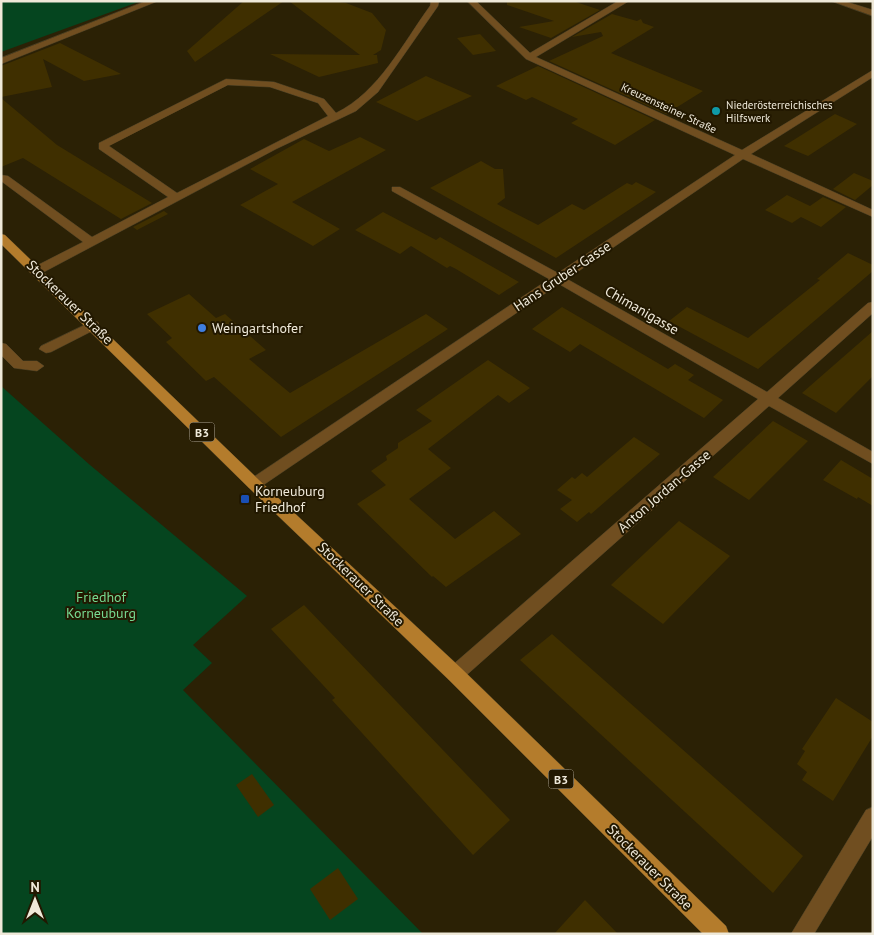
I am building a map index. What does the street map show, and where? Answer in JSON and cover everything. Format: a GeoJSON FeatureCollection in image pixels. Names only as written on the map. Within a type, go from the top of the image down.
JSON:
{"type":"FeatureCollection","features":[{"type":"Feature","properties":{"kind":"main road","name":"Stockerauer Straße"},"geometry":{"type":"LineString","coordinates":[[1,237],[38,270],[254,484],[455,674],[718,934]]}},
{"type":"Feature","properties":{"kind":"street"},"geometry":{"type":"LineString","coordinates":[[1,61],[154,1]]}},
{"type":"Feature","properties":{"kind":"street"},"geometry":{"type":"LineString","coordinates":[[38,270],[272,147],[352,109],[376,90],[434,6],[435,1]]}},
{"type":"Feature","properties":{"kind":"street","name":"Kreuzensteiner Straße"},"geometry":{"type":"LineString","coordinates":[[471,1],[529,57],[873,214]]}},
{"type":"Feature","properties":{"kind":"street"},"geometry":{"type":"LineString","coordinates":[[529,57],[625,1]]}},
{"type":"Feature","properties":{"kind":"street"},"geometry":{"type":"LineString","coordinates":[[835,1],[873,14]]}},
{"type":"Feature","properties":{"kind":"street","name":"Hans Gruber-Gasse"},"geometry":{"type":"LineString","coordinates":[[254,484],[742,155],[873,74]]}},
{"type":"Feature","properties":{"kind":"street"},"geometry":{"type":"LineString","coordinates":[[176,197],[104,148],[103,145],[226,82],[271,84],[321,101],[335,118]]}},
{"type":"Feature","properties":{"kind":"street"},"geometry":{"type":"LineString","coordinates":[[4,178],[91,242]]}},
{"type":"Feature","properties":{"kind":"street","name":"Chimanigasse"},"geometry":{"type":"LineString","coordinates":[[396,189],[559,278],[873,459]]}},
{"type":"Feature","properties":{"kind":"street","name":"Anton Jordan-Gasse"},"geometry":{"type":"LineString","coordinates":[[455,674],[873,306]]}},
{"type":"Feature","properties":{"kind":"street"},"geometry":{"type":"LineString","coordinates":[[46,349],[93,325]]}},
{"type":"Feature","properties":{"kind":"street"},"geometry":{"type":"LineString","coordinates":[[1,347],[19,365],[37,366]]}},
{"type":"Feature","properties":{"kind":"street"},"geometry":{"type":"LineString","coordinates":[[802,934],[873,816]]}},
{"type":"Feature","properties":{"kind":"green space"},"geometry":{"type":"Polygon","coordinates":[[[1,1],[141,1],[1,52],[1,1]]]}},
{"type":"Feature","properties":{"kind":"green space","name":"Friedhof Korneuburg"},"geometry":{"type":"Polygon","coordinates":[[[1,386],[90,465],[247,596],[193,645],[212,663],[183,690],[423,934],[1,934],[1,386]]]}},
{"type":"Feature","properties":{"kind":"building"},"geometry":{"type":"Polygon","coordinates":[[[244,1],[284,1],[195,62],[187,51],[244,1]]]}},
{"type":"Feature","properties":{"kind":"building"},"geometry":{"type":"Polygon","coordinates":[[[289,1],[332,1],[346,3],[372,13],[386,30],[381,50],[373,55],[377,55],[378,63],[319,77],[270,54],[360,55],[289,1]]]}},
{"type":"Feature","properties":{"kind":"building"},"geometry":{"type":"Polygon","coordinates":[[[507,1],[573,1],[600,10],[551,38],[519,27],[554,21],[507,5],[507,1]]]}},
{"type":"Feature","properties":{"kind":"building"},"geometry":{"type":"Polygon","coordinates":[[[612,14],[637,21],[641,19],[643,23],[654,27],[611,53],[703,91],[666,114],[549,61],[603,36],[601,32],[572,37],[612,14]]]}},
{"type":"Feature","properties":{"kind":"building"},"geometry":{"type":"Polygon","coordinates":[[[480,34],[496,51],[473,55],[457,38],[480,34]]]}},
{"type":"Feature","properties":{"kind":"building"},"geometry":{"type":"Polygon","coordinates":[[[60,43],[121,74],[84,81],[43,59],[52,87],[1,97],[1,66],[60,43]]]}},
{"type":"Feature","properties":{"kind":"building"},"geometry":{"type":"Polygon","coordinates":[[[538,66],[655,120],[615,145],[571,123],[578,119],[532,97],[526,100],[496,86],[538,66]]]}},
{"type":"Feature","properties":{"kind":"building"},"geometry":{"type":"Polygon","coordinates":[[[426,76],[472,96],[417,121],[376,102],[426,76]]]}},
{"type":"Feature","properties":{"kind":"building"},"geometry":{"type":"Polygon","coordinates":[[[1,98],[57,145],[152,203],[121,219],[23,158],[1,167],[1,98]]]}},
{"type":"Feature","properties":{"kind":"building"},"geometry":{"type":"Polygon","coordinates":[[[835,114],[857,124],[808,156],[784,146],[835,114]]]}},
{"type":"Feature","properties":{"kind":"building"},"geometry":{"type":"Polygon","coordinates":[[[360,137],[386,150],[292,202],[340,229],[313,246],[240,205],[278,184],[250,169],[304,139],[329,151],[360,137]]]}},
{"type":"Feature","properties":{"kind":"building"},"geometry":{"type":"Polygon","coordinates":[[[481,161],[495,169],[503,169],[505,198],[497,204],[538,225],[572,204],[584,210],[627,183],[632,185],[636,182],[656,192],[556,258],[430,188],[481,161]]]}},
{"type":"Feature","properties":{"kind":"building"},"geometry":{"type":"Polygon","coordinates":[[[854,173],[873,181],[873,185],[855,200],[833,189],[854,173]]]}},
{"type":"Feature","properties":{"kind":"building"},"geometry":{"type":"Polygon","coordinates":[[[787,195],[810,206],[823,197],[846,207],[821,227],[801,217],[792,223],[765,210],[787,195]]]}},
{"type":"Feature","properties":{"kind":"building"},"geometry":{"type":"Polygon","coordinates":[[[164,211],[168,214],[137,230],[133,227],[164,211]]]}},
{"type":"Feature","properties":{"kind":"building"},"geometry":{"type":"Polygon","coordinates":[[[383,212],[436,240],[440,237],[519,282],[499,295],[456,269],[450,266],[447,268],[411,246],[400,254],[355,230],[383,212]]]}},
{"type":"Feature","properties":{"kind":"building"},"geometry":{"type":"Polygon","coordinates":[[[848,253],[873,265],[873,271],[758,369],[669,321],[687,307],[748,338],[820,280],[817,279],[848,253]]]}},
{"type":"Feature","properties":{"kind":"building"},"geometry":{"type":"Polygon","coordinates":[[[189,294],[216,318],[225,314],[266,350],[249,359],[290,393],[426,314],[448,329],[281,437],[214,377],[206,381],[166,342],[172,338],[147,314],[189,294]]]}},
{"type":"Feature","properties":{"kind":"building"},"geometry":{"type":"Polygon","coordinates":[[[562,307],[668,369],[675,364],[694,375],[688,380],[723,400],[704,418],[580,344],[570,352],[532,329],[562,307]]]}},
{"type":"Feature","properties":{"kind":"building"},"geometry":{"type":"Polygon","coordinates":[[[873,331],[873,376],[836,413],[802,393],[873,331]]]}},
{"type":"Feature","properties":{"kind":"building"},"geometry":{"type":"Polygon","coordinates":[[[488,360],[530,388],[509,403],[498,395],[428,449],[451,468],[409,499],[455,539],[494,511],[521,534],[446,587],[432,577],[357,504],[386,485],[371,471],[387,460],[386,456],[398,448],[398,443],[432,421],[416,410],[488,360]]]}},
{"type":"Feature","properties":{"kind":"building"},"geometry":{"type":"Polygon","coordinates":[[[773,421],[808,441],[749,500],[713,477],[773,421]]]}},
{"type":"Feature","properties":{"kind":"building"},"geometry":{"type":"Polygon","coordinates":[[[634,437],[660,454],[591,514],[589,512],[577,522],[560,509],[572,500],[557,490],[572,477],[575,479],[582,473],[587,477],[634,437]]]}},
{"type":"Feature","properties":{"kind":"building"},"geometry":{"type":"Polygon","coordinates":[[[841,460],[873,479],[873,506],[823,480],[841,460]]]}},
{"type":"Feature","properties":{"kind":"building"},"geometry":{"type":"Polygon","coordinates":[[[679,521],[730,556],[663,624],[611,585],[679,521]]]}},
{"type":"Feature","properties":{"kind":"building"},"geometry":{"type":"Polygon","coordinates":[[[304,605],[510,820],[473,855],[332,700],[335,698],[271,629],[304,605]]]}},
{"type":"Feature","properties":{"kind":"building"},"geometry":{"type":"Polygon","coordinates":[[[552,634],[803,856],[773,893],[520,660],[552,634]]]}},
{"type":"Feature","properties":{"kind":"building"},"geometry":{"type":"Polygon","coordinates":[[[836,698],[873,722],[873,736],[833,801],[802,780],[807,772],[797,764],[805,751],[802,749],[836,698]]]}},
{"type":"Feature","properties":{"kind":"building"},"geometry":{"type":"Polygon","coordinates":[[[252,774],[274,805],[258,817],[236,785],[252,774]]]}},
{"type":"Feature","properties":{"kind":"building"},"geometry":{"type":"Polygon","coordinates":[[[338,868],[358,899],[330,920],[310,889],[338,868]]]}},
{"type":"Feature","properties":{"kind":"building"},"geometry":{"type":"Polygon","coordinates":[[[585,900],[618,934],[554,934],[585,900]]]}},
{"type":"Feature","properties":{"kind":"place","name":"Niederösterreichisches Hilfswerk"},"geometry":{"type":"Point","coordinates":[716,111]}},
{"type":"Feature","properties":{"kind":"place","name":"Weingartshofer"},"geometry":{"type":"Point","coordinates":[202,328]}},
{"type":"Feature","properties":{"kind":"place","name":"Korneuburg Friedhof"},"geometry":{"type":"Point","coordinates":[245,499]}}]}
